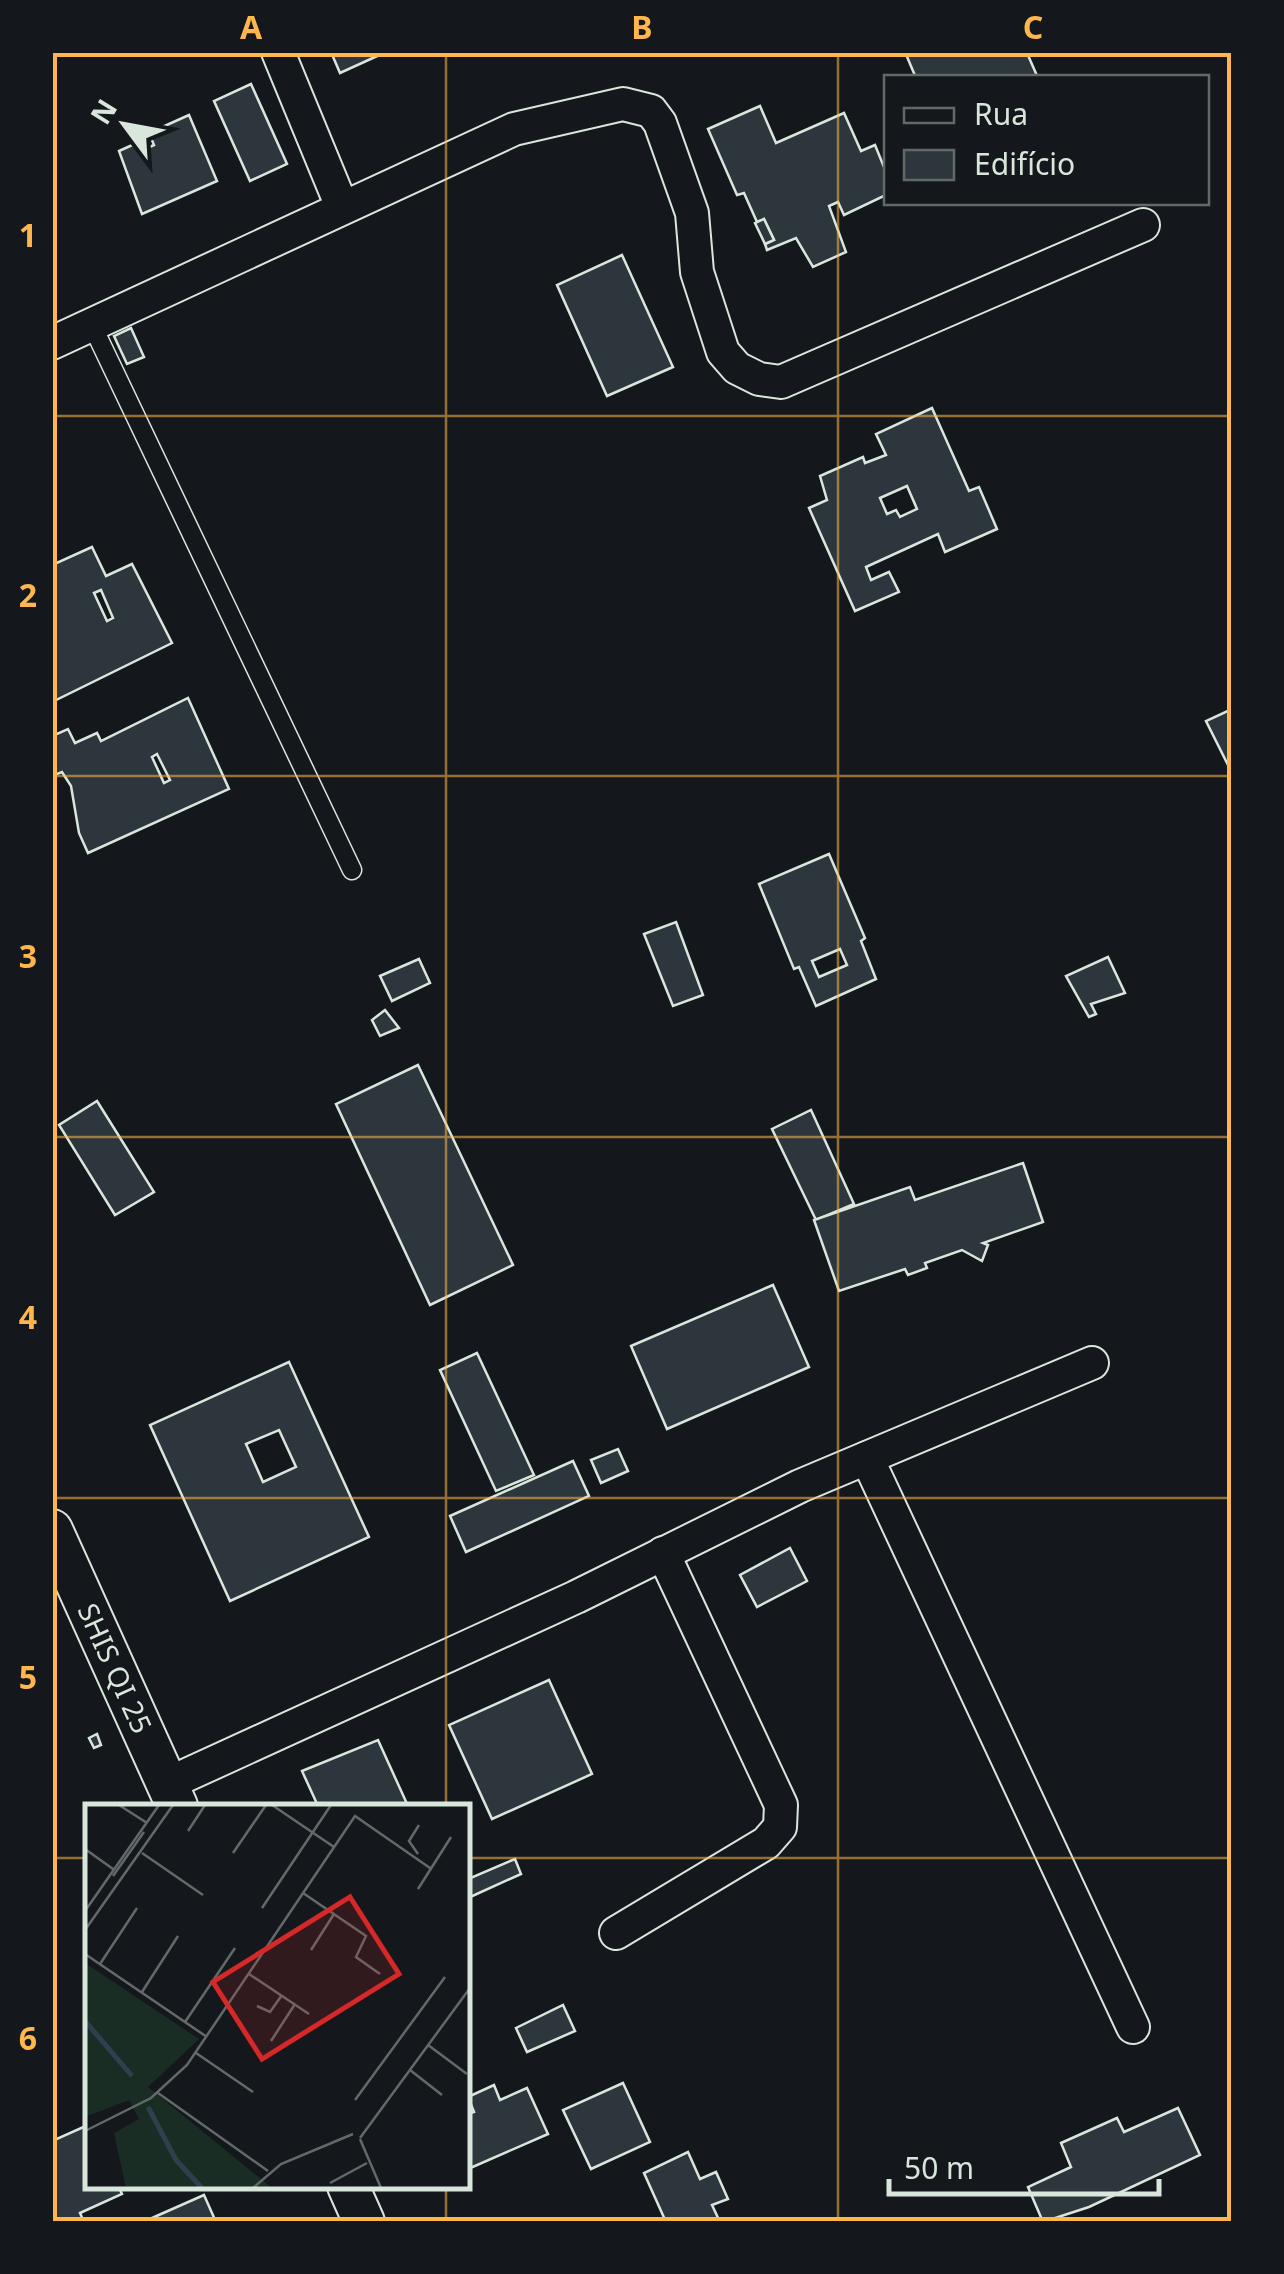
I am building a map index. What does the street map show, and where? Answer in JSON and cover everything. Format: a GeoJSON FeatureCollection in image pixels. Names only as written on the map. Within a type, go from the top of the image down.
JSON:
{"type":"FeatureCollection","features":[{"type":"Feature","properties":{"kind":"street"},"geometry":{"type":"LineString","coordinates":[[278,52],[342,207]]}},
{"type":"Feature","properties":{"kind":"street"},"geometry":{"type":"LineString","coordinates":[[52,342],[514,129],[583,110],[639,106],[660,123],[692,213],[697,272],[723,352],[736,368],[760,379],[781,382],[1142,225]]}},
{"type":"Feature","properties":{"kind":"street"},"geometry":{"type":"LineString","coordinates":[[172,1795],[663,1554],[868,1458],[1092,1363]]}},
{"type":"Feature","properties":{"kind":"street"},"geometry":{"type":"LineString","coordinates":[[868,1458],[1134,2028]]}},
{"type":"Feature","properties":{"kind":"street","name":"SHIS QI 25"},"geometry":{"type":"LineString","coordinates":[[52,1530],[172,1795]]}},
{"type":"Feature","properties":{"kind":"street"},"geometry":{"type":"LineString","coordinates":[[616,1933],[766,1842],[780,1827],[781,1805],[663,1554]]}},
{"type":"Feature","properties":{"kind":"street"},"geometry":{"type":"LineString","coordinates":[[349,2189],[364,2222]]}},
{"type":"Feature","properties":{"kind":"lane"},"geometry":{"type":"LineString","coordinates":[[92,325],[352,870]]}},
{"type":"Feature","properties":{"kind":"building"},"geometry":{"type":"Polygon","coordinates":[[[331,52],[386,52],[340,73],[331,52]]]}},
{"type":"Feature","properties":{"kind":"building"},"geometry":{"type":"Polygon","coordinates":[[[905,52],[1027,53],[1037,75],[915,75],[905,52]]]}},
{"type":"Feature","properties":{"kind":"building"},"geometry":{"type":"Polygon","coordinates":[[[251,84],[287,164],[250,181],[214,101],[251,84]]]}},
{"type":"Feature","properties":{"kind":"building"},"geometry":{"type":"Polygon","coordinates":[[[760,106],[776,143],[844,113],[861,151],[875,145],[884,167],[884,196],[844,215],[838,202],[829,206],[846,252],[813,267],[796,238],[767,250],[765,244],[774,240],[764,219],[757,222],[744,193],[737,195],[708,129],[760,106]]]}},
{"type":"Feature","properties":{"kind":"building"},"geometry":{"type":"Polygon","coordinates":[[[189,115],[217,181],[142,214],[119,151],[139,142],[143,150],[154,145],[149,133],[189,115]]]}},
{"type":"Feature","properties":{"kind":"building"},"geometry":{"type":"Polygon","coordinates":[[[764,219],[774,240],[765,244],[755,223],[764,219]]]}},
{"type":"Feature","properties":{"kind":"building"},"geometry":{"type":"Polygon","coordinates":[[[622,255],[673,367],[607,396],[557,285],[622,255]]]}},
{"type":"Feature","properties":{"kind":"building"},"geometry":{"type":"Polygon","coordinates":[[[131,328],[144,357],[127,364],[114,336],[131,328]]]}},
{"type":"Feature","properties":{"kind":"building"},"geometry":{"type":"Polygon","coordinates":[[[932,408],[969,491],[979,487],[997,529],[945,552],[938,534],[866,567],[871,580],[889,572],[899,592],[855,611],[809,508],[827,500],[820,476],[863,457],[865,463],[886,455],[876,434],[932,408]],[[907,486],[880,498],[887,514],[896,510],[900,517],[917,509],[907,486]]]}},
{"type":"Feature","properties":{"kind":"building"},"geometry":{"type":"Polygon","coordinates":[[[92,547],[106,576],[132,564],[172,643],[52,702],[52,565],[92,547]],[[101,590],[94,593],[107,621],[113,618],[101,590]]]}},
{"type":"Feature","properties":{"kind":"building"},"geometry":{"type":"Polygon","coordinates":[[[188,698],[229,789],[88,853],[79,833],[71,786],[62,772],[52,776],[52,736],[68,729],[75,743],[97,733],[101,741],[188,698]],[[157,754],[152,757],[164,783],[170,780],[157,754]]]}},
{"type":"Feature","properties":{"kind":"building"},"geometry":{"type":"Polygon","coordinates":[[[1232,709],[1232,773],[1206,721],[1232,709]]]}},
{"type":"Feature","properties":{"kind":"building"},"geometry":{"type":"Polygon","coordinates":[[[829,854],[865,938],[861,941],[876,979],[816,1006],[799,967],[794,969],[759,884],[829,854]],[[840,949],[812,961],[819,977],[847,965],[840,949]]]}},
{"type":"Feature","properties":{"kind":"building"},"geometry":{"type":"Polygon","coordinates":[[[676,922],[703,995],[673,1006],[644,934],[676,922]]]}},
{"type":"Feature","properties":{"kind":"building"},"geometry":{"type":"Polygon","coordinates":[[[1108,957],[1125,993],[1091,1004],[1096,1014],[1089,1017],[1066,976],[1108,957]]]}},
{"type":"Feature","properties":{"kind":"building"},"geometry":{"type":"Polygon","coordinates":[[[419,959],[430,983],[392,1001],[380,976],[419,959]]]}},
{"type":"Feature","properties":{"kind":"building"},"geometry":{"type":"Polygon","coordinates":[[[385,1010],[399,1028],[380,1036],[372,1020],[385,1010]]]}},
{"type":"Feature","properties":{"kind":"building"},"geometry":{"type":"Polygon","coordinates":[[[418,1065],[513,1265],[430,1305],[336,1104],[418,1065]]]}},
{"type":"Feature","properties":{"kind":"building"},"geometry":{"type":"Polygon","coordinates":[[[97,1101],[154,1192],[115,1215],[59,1125],[97,1101]]]}},
{"type":"Feature","properties":{"kind":"building"},"geometry":{"type":"Polygon","coordinates":[[[811,1110],[854,1204],[816,1220],[772,1129],[811,1110]]]}},
{"type":"Feature","properties":{"kind":"building"},"geometry":{"type":"Polygon","coordinates":[[[1023,1163],[1043,1222],[983,1243],[988,1245],[982,1261],[962,1250],[925,1263],[927,1268],[908,1275],[905,1269],[839,1291],[814,1220],[910,1187],[915,1200],[1023,1163]]]}},
{"type":"Feature","properties":{"kind":"building"},"geometry":{"type":"Polygon","coordinates":[[[773,1285],[809,1367],[667,1429],[631,1346],[773,1285]]]}},
{"type":"Feature","properties":{"kind":"building"},"geometry":{"type":"Polygon","coordinates":[[[477,1353],[534,1475],[496,1491],[440,1370],[477,1353]]]}},
{"type":"Feature","properties":{"kind":"building"},"geometry":{"type":"Polygon","coordinates":[[[289,1362],[369,1537],[230,1601],[150,1425],[289,1362]],[[279,1430],[246,1444],[263,1482],[296,1467],[279,1430]]]}},
{"type":"Feature","properties":{"kind":"building"},"geometry":{"type":"Polygon","coordinates":[[[618,1449],[628,1471],[601,1483],[591,1460],[618,1449]]]}},
{"type":"Feature","properties":{"kind":"building"},"geometry":{"type":"Polygon","coordinates":[[[573,1461],[589,1496],[466,1552],[450,1516],[573,1461]]]}},
{"type":"Feature","properties":{"kind":"building"},"geometry":{"type":"Polygon","coordinates":[[[790,1548],[807,1581],[757,1607],[740,1575],[790,1548]]]}},
{"type":"Feature","properties":{"kind":"building"},"geometry":{"type":"Polygon","coordinates":[[[549,1680],[592,1774],[492,1819],[449,1725],[549,1680]]]}},
{"type":"Feature","properties":{"kind":"building"},"geometry":{"type":"Polygon","coordinates":[[[97,1734],[101,1745],[94,1748],[89,1738],[97,1734]]]}},
{"type":"Feature","properties":{"kind":"building"},"geometry":{"type":"Polygon","coordinates":[[[378,1740],[407,1804],[317,1804],[302,1771],[378,1740]]]}},
{"type":"Feature","properties":{"kind":"building"},"geometry":{"type":"Polygon","coordinates":[[[515,1859],[521,1874],[470,1897],[470,1878],[515,1859]]]}},
{"type":"Feature","properties":{"kind":"building"},"geometry":{"type":"Polygon","coordinates":[[[563,2005],[575,2031],[527,2052],[516,2028],[563,2005]]]}},
{"type":"Feature","properties":{"kind":"building"},"geometry":{"type":"Polygon","coordinates":[[[623,2083],[650,2142],[591,2169],[563,2110],[623,2083]]]}},
{"type":"Feature","properties":{"kind":"building"},"geometry":{"type":"Polygon","coordinates":[[[494,2085],[500,2100],[527,2088],[548,2134],[470,2168],[470,2113],[474,2112],[470,2096],[494,2085]]]}},
{"type":"Feature","properties":{"kind":"building"},"geometry":{"type":"Polygon","coordinates":[[[1178,2108],[1200,2155],[1089,2207],[1043,2222],[1028,2187],[1071,2167],[1061,2143],[1117,2118],[1124,2132],[1178,2108]]]}},
{"type":"Feature","properties":{"kind":"building"},"geometry":{"type":"Polygon","coordinates":[[[85,2126],[85,2189],[120,2189],[122,2194],[80,2213],[84,2222],[52,2222],[52,2141],[85,2126]]]}},
{"type":"Feature","properties":{"kind":"building"},"geometry":{"type":"Polygon","coordinates":[[[688,2152],[700,2179],[716,2172],[728,2199],[712,2205],[720,2222],[666,2222],[644,2173],[688,2152]]]}},
{"type":"Feature","properties":{"kind":"building"},"geometry":{"type":"Polygon","coordinates":[[[204,2195],[216,2222],[143,2222],[204,2195]]]}}]}
